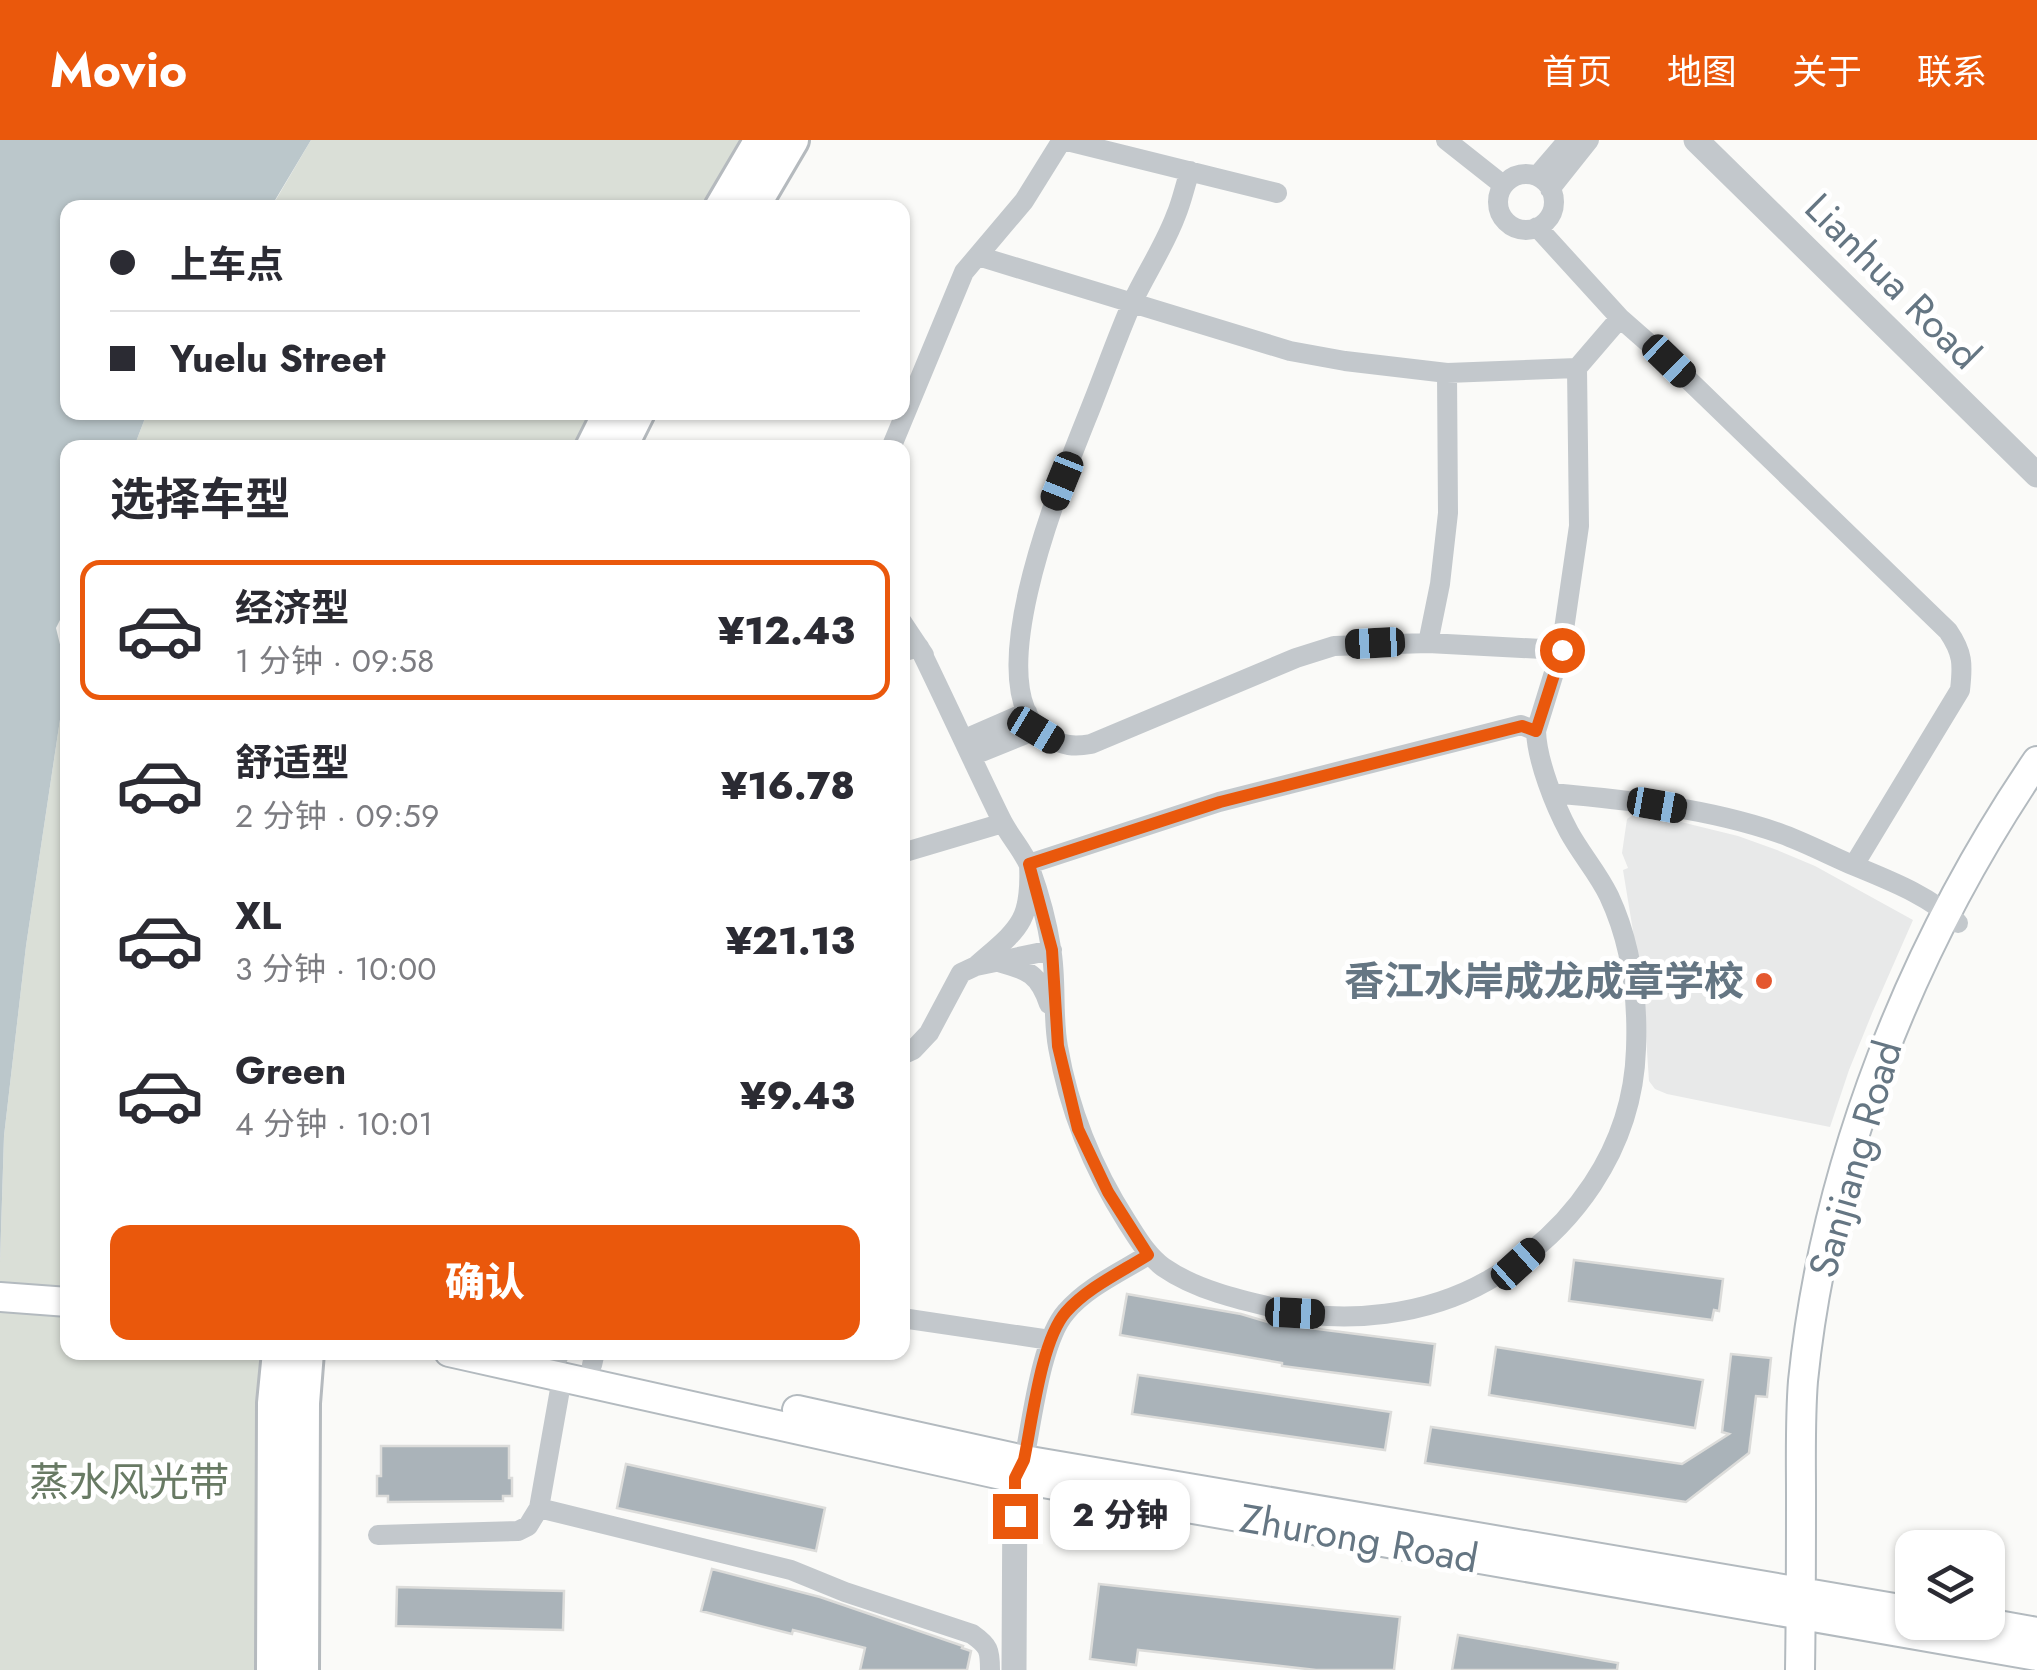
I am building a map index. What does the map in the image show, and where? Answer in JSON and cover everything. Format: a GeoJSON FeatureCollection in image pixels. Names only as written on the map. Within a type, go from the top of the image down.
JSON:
{"type":"FeatureCollection","features":[{"type":"Feature","properties":{"kind":"main road"},"geometry":{"type":"LineString","coordinates":[[726,200],[761,140]]}},
{"type":"Feature","properties":{"kind":"main road"},"geometry":{"type":"LineString","coordinates":[[757,200],[792,140]]}},
{"type":"Feature","properties":{"kind":"main road","name":"Sanjiang Road"},"geometry":{"type":"LineString","coordinates":[[1808,1604],[1817,1387],[1826,1314],[1850,1202],[1882,1092],[1950,919],[1998,819],[2037,762]]}},
{"type":"Feature","properties":{"kind":"main road","name":"Sanjiang Road"},"geometry":{"type":"LineString","coordinates":[[1950,919],[2037,789]]}},
{"type":"Feature","properties":{"kind":"main road"},"geometry":{"type":"LineString","coordinates":[[0,1297],[59,1307]]}},
{"type":"Feature","properties":{"kind":"main road"},"geometry":{"type":"LineString","coordinates":[[0,1306],[59,1307]]}},
{"type":"Feature","properties":{"kind":"main road"},"geometry":{"type":"LineString","coordinates":[[273,1670],[274,1403],[278,1360]]}},
{"type":"Feature","properties":{"kind":"main road"},"geometry":{"type":"LineString","coordinates":[[302,1670],[303,1403],[307,1360]]}},
{"type":"Feature","properties":{"kind":"main road","name":"Zhurong Road"},"geometry":{"type":"LineString","coordinates":[[553,1360],[1022,1473],[1808,1604],[2037,1656]]}},
{"type":"Feature","properties":{"kind":"main road","name":"Zhurong Road"},"geometry":{"type":"LineString","coordinates":[[597,1360],[1022,1473]]}},
{"type":"Feature","properties":{"kind":"main road"},"geometry":{"type":"LineString","coordinates":[[1800,1670],[1808,1604]]}},
{"type":"Feature","properties":{"kind":"main road"},"geometry":{"type":"LineString","coordinates":[[1808,1604],[1814,1670]]}},
{"type":"Feature","properties":{"kind":"main road","name":"Zhurong Road"},"geometry":{"type":"LineString","coordinates":[[1808,1604],[1895,1610]]}},
{"type":"Feature","properties":{"kind":"main road"},"geometry":{"type":"LineString","coordinates":[[2005,1626],[2037,1632]]}},
{"type":"Feature","properties":{"kind":"street"},"geometry":{"type":"LineString","coordinates":[[910,400],[964,272],[1024,201],[1063,140],[1278,193]]}},
{"type":"Feature","properties":{"kind":"street"},"geometry":{"type":"LineString","coordinates":[[1446,140],[1503,185]]}},
{"type":"Feature","properties":{"kind":"street"},"geometry":{"type":"LineString","coordinates":[[1544,182],[1568,140]]}},
{"type":"Feature","properties":{"kind":"street"},"geometry":{"type":"LineString","coordinates":[[1544,182],[1589,140]]}},
{"type":"Feature","properties":{"kind":"street","name":"Lianhua Road"},"geometry":{"type":"LineString","coordinates":[[1696,140],[2037,475]]}},
{"type":"Feature","properties":{"kind":"street","name":"Lianhua Road"},"geometry":{"type":"LineString","coordinates":[[1713,140],[2037,458]]}},
{"type":"Feature","properties":{"kind":"street"},"geometry":{"type":"LineString","coordinates":[[1190,171],[1176,216],[1132,304],[1047,517],[1018,650],[1018,678],[1031,721],[1056,742],[1072,748],[1091,744],[1296,658],[1334,646],[1428,643],[1562,650]]}},
{"type":"Feature","properties":{"kind":"street"},"geometry":{"type":"LineString","coordinates":[[1518,175],[1544,182],[1554,206],[1537,228],[1519,230],[1504,220],[1498,202],[1503,185],[1518,175]]}},
{"type":"Feature","properties":{"kind":"street"},"geometry":{"type":"LineString","coordinates":[[1537,228],[1620,318],[1948,631],[1959,647],[1960,690],[1854,865]]}},
{"type":"Feature","properties":{"kind":"street"},"geometry":{"type":"LineString","coordinates":[[978,256],[1290,350],[1345,361],[1447,373],[1577,368]]}},
{"type":"Feature","properties":{"kind":"street"},"geometry":{"type":"LineString","coordinates":[[911,650],[950,695],[1003,823],[1029,864],[1052,950],[1058,1046],[1078,1129],[1108,1192],[1148,1255],[1166,1270],[1198,1286],[1295,1313],[1380,1314],[1430,1305],[1478,1287],[1518,1264],[1554,1231],[1586,1193],[1611,1156],[1630,1098],[1636,1050],[1630,958],[1607,892],[1567,829],[1536,743],[1536,731],[1562,650],[1579,526],[1577,368],[1620,318]]}},
{"type":"Feature","properties":{"kind":"street"},"geometry":{"type":"LineString","coordinates":[[1428,643],[1448,512],[1447,373]]}},
{"type":"Feature","properties":{"kind":"street"},"geometry":{"type":"LineString","coordinates":[[973,746],[1031,721]]}},
{"type":"Feature","properties":{"kind":"street"},"geometry":{"type":"LineString","coordinates":[[1029,864],[1220,802],[1522,726],[1536,731]]}},
{"type":"Feature","properties":{"kind":"street"},"geometry":{"type":"LineString","coordinates":[[1552,793],[1657,805],[1778,833],[1894,882],[1950,919]]}},
{"type":"Feature","properties":{"kind":"street"},"geometry":{"type":"LineString","coordinates":[[910,851],[1003,823]]}},
{"type":"Feature","properties":{"kind":"street"},"geometry":{"type":"LineString","coordinates":[[986,963],[1020,924],[1028,908],[1029,864]]}},
{"type":"Feature","properties":{"kind":"street"},"geometry":{"type":"LineString","coordinates":[[910,1051],[930,1033],[961,973],[1015,946],[1042,910]]}},
{"type":"Feature","properties":{"kind":"street"},"geometry":{"type":"LineString","coordinates":[[986,963],[1052,950]]}},
{"type":"Feature","properties":{"kind":"street"},"geometry":{"type":"LineString","coordinates":[[986,963],[1034,975],[1044,988],[1055,1019]]}},
{"type":"Feature","properties":{"kind":"street"},"geometry":{"type":"LineString","coordinates":[[1014,1670],[1022,1473],[1050,1340],[1063,1315],[1080,1298],[1148,1255]]}},
{"type":"Feature","properties":{"kind":"street"},"geometry":{"type":"LineString","coordinates":[[910,1319],[1050,1340]]}},
{"type":"Feature","properties":{"kind":"street"},"geometry":{"type":"LineString","coordinates":[[378,1534],[518,1532],[528,1526],[539,1508],[553,1360]]}},
{"type":"Feature","properties":{"kind":"street"},"geometry":{"type":"LineString","coordinates":[[1022,1473],[1025,1670]]}},
{"type":"Feature","properties":{"kind":"street"},"geometry":{"type":"LineString","coordinates":[[539,1508],[792,1570],[844,1592],[972,1634],[990,1652],[990,1670]]}},
{"type":"Feature","properties":{"kind":"shaded area"},"geometry":{"type":"Polygon","coordinates":[[[0,140],[311,140],[275,200],[60,200],[60,420],[144,420],[137,440],[60,440],[60,620],[56,628],[60,644],[60,720],[26,946],[4,1136],[0,1262],[0,140]]]}},
{"type":"Feature","properties":{"kind":"shaded area","name":"香江水岸成龙成章学校"},"geometry":{"type":"Polygon","coordinates":[[[1633,815],[1681,822],[1777,850],[1815,866],[1913,920],[1849,1070],[1830,1127],[1667,1094],[1649,1081],[1643,992],[1623,870],[1628,868],[1622,853],[1627,819],[1633,815]]]}},
{"type":"Feature","properties":{"kind":"green space"},"geometry":{"type":"Polygon","coordinates":[[[311,140],[745,140],[708,200],[276,200],[311,140]]]}},
{"type":"Feature","properties":{"kind":"green space"},"geometry":{"type":"Polygon","coordinates":[[[144,420],[586,420],[576,440],[137,440],[144,420]]]}},
{"type":"Feature","properties":{"kind":"green space","name":"蒸水风光带"},"geometry":{"type":"Polygon","coordinates":[[[60,720],[60,1360],[260,1360],[258,1670],[0,1670],[0,1262],[4,1136],[26,946],[60,720]]]}},
{"type":"Feature","properties":{"kind":"building"},"geometry":{"type":"Polygon","coordinates":[[[1574,1260],[1723,1279],[1719,1311],[1714,1310],[1712,1320],[1569,1301],[1574,1260]]]}},
{"type":"Feature","properties":{"kind":"building"},"geometry":{"type":"Polygon","coordinates":[[[1127,1294],[1271,1323],[1435,1344],[1430,1385],[1282,1366],[1120,1335],[1127,1294]]]}},
{"type":"Feature","properties":{"kind":"building"},"geometry":{"type":"Polygon","coordinates":[[[1496,1347],[1703,1380],[1695,1428],[1489,1395],[1496,1347]]]}},
{"type":"Feature","properties":{"kind":"building"},"geometry":{"type":"Polygon","coordinates":[[[1731,1354],[1771,1358],[1767,1397],[1756,1396],[1749,1453],[1686,1502],[1425,1463],[1431,1427],[1682,1464],[1729,1434],[1722,1432],[1731,1354]]]}},
{"type":"Feature","properties":{"kind":"building"},"geometry":{"type":"Polygon","coordinates":[[[1138,1375],[1391,1412],[1385,1450],[1132,1414],[1138,1375]]]}},
{"type":"Feature","properties":{"kind":"building"},"geometry":{"type":"Polygon","coordinates":[[[381,1446],[509,1446],[512,1496],[503,1496],[503,1501],[388,1502],[388,1496],[377,1496],[381,1446]]]}},
{"type":"Feature","properties":{"kind":"building"},"geometry":{"type":"Polygon","coordinates":[[[626,1464],[825,1508],[816,1551],[617,1508],[626,1464]]]}},
{"type":"Feature","properties":{"kind":"building"},"geometry":{"type":"Polygon","coordinates":[[[712,1569],[820,1597],[963,1646],[971,1651],[967,1670],[860,1670],[865,1648],[701,1611],[712,1569]]]}},
{"type":"Feature","properties":{"kind":"building"},"geometry":{"type":"Polygon","coordinates":[[[1099,1584],[1400,1617],[1394,1670],[1316,1670],[1138,1650],[1136,1665],[1090,1659],[1099,1584]]]}},
{"type":"Feature","properties":{"kind":"building"},"geometry":{"type":"Polygon","coordinates":[[[397,1587],[564,1591],[563,1630],[396,1626],[397,1587]]]}},
{"type":"Feature","properties":{"kind":"building"},"geometry":{"type":"Polygon","coordinates":[[[1458,1635],[1618,1663],[1617,1670],[1452,1670],[1458,1635]]]}},
{"type":"Feature","properties":{"kind":"place","name":"香江水岸成龙成章学校"},"geometry":{"type":"Point","coordinates":[1764,981]}},
{"type":"Feature","properties":{"kind":"route"},"geometry":{"type":"LineString","coordinates":[[1015,1516],[1015,1478],[1024,1460],[1050,1340],[1063,1315],[1080,1298],[1148,1255],[1108,1192],[1078,1129],[1058,1046],[1052,950],[1029,864],[1220,802],[1522,726],[1536,731],[1562,650]]}}]}
